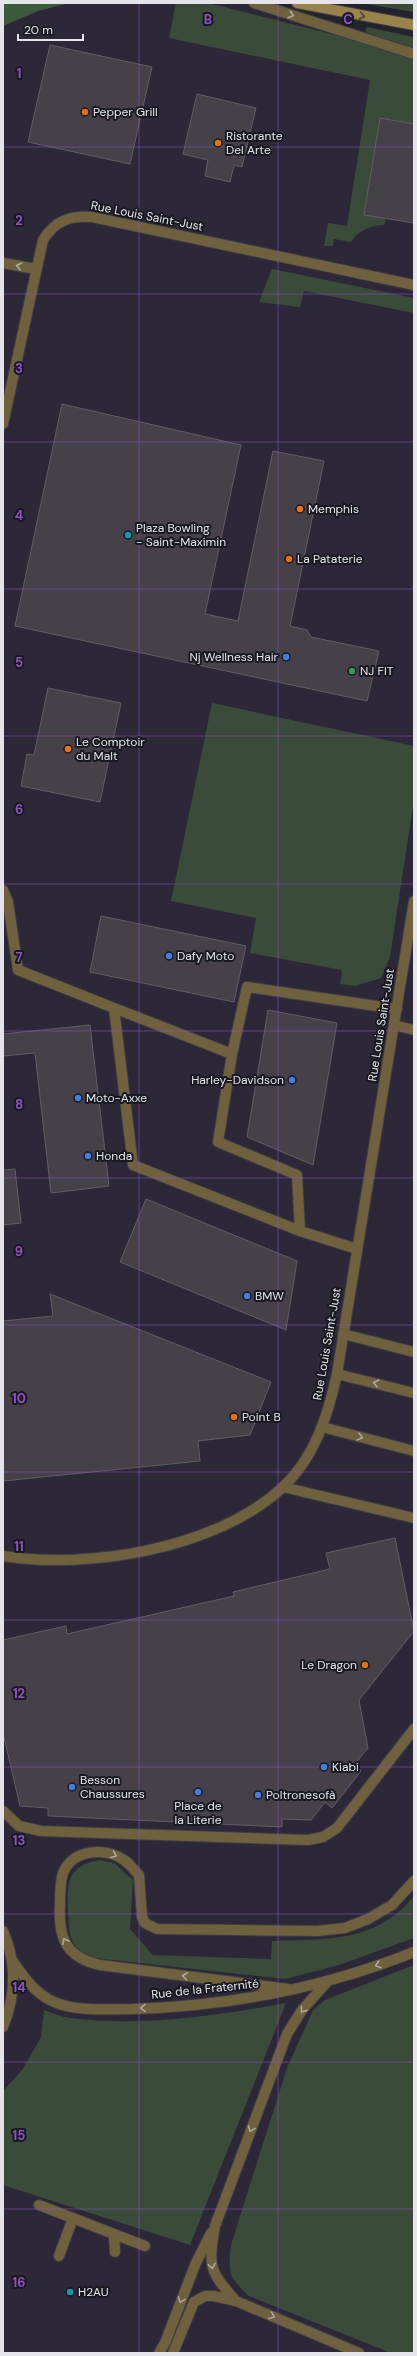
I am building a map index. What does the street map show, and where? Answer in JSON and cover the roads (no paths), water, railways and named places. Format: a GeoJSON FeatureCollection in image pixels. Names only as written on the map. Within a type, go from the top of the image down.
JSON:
{"type":"FeatureCollection","features":[{"type":"Feature","properties":{"kind":"main road"},"geometry":{"type":"LineString","coordinates":[[297,3],[414,25]]}},
{"type":"Feature","properties":{"kind":"street"},"geometry":{"type":"LineString","coordinates":[[254,3],[414,54]]}},
{"type":"Feature","properties":{"kind":"street","name":"Rue Louis Saint-Just"},"geometry":{"type":"LineString","coordinates":[[3,424],[7,389],[43,240],[48,232],[62,220],[80,216],[414,285]]}},
{"type":"Feature","properties":{"kind":"street"},"geometry":{"type":"LineString","coordinates":[[3,263],[36,270]]}},
{"type":"Feature","properties":{"kind":"street"},"geometry":{"type":"LineString","coordinates":[[3,890],[8,902],[18,970],[232,1054]]}},
{"type":"Feature","properties":{"kind":"street","name":"Rue Louis Saint-Just"},"geometry":{"type":"LineString","coordinates":[[3,1556],[72,1561],[142,1552],[189,1538],[229,1521],[255,1507],[283,1487],[308,1456],[322,1427],[333,1396],[394,1025],[412,929],[414,901]]}},
{"type":"Feature","properties":{"kind":"street"},"geometry":{"type":"LineString","coordinates":[[300,1231],[297,1175],[218,1142],[232,1054],[247,987],[397,1008]]}},
{"type":"Feature","properties":{"kind":"street"},"geometry":{"type":"LineString","coordinates":[[114,1008],[132,1165],[300,1231],[357,1249]]}},
{"type":"Feature","properties":{"kind":"street"},"geometry":{"type":"LineString","coordinates":[[394,1025],[414,1030]]}},
{"type":"Feature","properties":{"kind":"street"},"geometry":{"type":"LineString","coordinates":[[343,1334],[414,1352]]}},
{"type":"Feature","properties":{"kind":"street"},"geometry":{"type":"LineString","coordinates":[[337,1374],[414,1393]]}},
{"type":"Feature","properties":{"kind":"street"},"geometry":{"type":"LineString","coordinates":[[322,1427],[414,1451]]}},
{"type":"Feature","properties":{"kind":"street"},"geometry":{"type":"LineString","coordinates":[[283,1487],[414,1519]]}},
{"type":"Feature","properties":{"kind":"street"},"geometry":{"type":"LineString","coordinates":[[3,1811],[19,1826],[41,1830],[308,1840],[317,1839],[337,1828],[414,1729]]}},
{"type":"Feature","properties":{"kind":"street"},"geometry":{"type":"LineString","coordinates":[[293,1990],[100,1965],[83,1960],[74,1954],[64,1940],[59,1921],[61,1883],[67,1866],[80,1856],[99,1852],[124,1860],[139,1875],[142,1917],[145,1923],[157,1929],[317,1931],[345,1928],[368,1919],[392,1905],[414,1881]]}},
{"type":"Feature","properties":{"kind":"street"},"geometry":{"type":"LineString","coordinates":[[3,1931],[12,1960],[13,1994],[3,2027]]}},
{"type":"Feature","properties":{"kind":"street","name":"Rue de la Fraternité"},"geometry":{"type":"LineString","coordinates":[[12,1960],[24,1977],[40,1994],[62,2005],[126,2009],[173,2007],[238,2000],[293,1990],[328,1981],[414,1952]]}},
{"type":"Feature","properties":{"kind":"street"},"geometry":{"type":"LineString","coordinates":[[160,2353],[195,2265],[215,2226],[287,2034],[302,2010],[328,1981]]}},
{"type":"Feature","properties":{"kind":"street"},"geometry":{"type":"LineString","coordinates":[[39,2205],[145,2246]]}},
{"type":"Feature","properties":{"kind":"street"},"geometry":{"type":"LineString","coordinates":[[59,2256],[73,2218]]}},
{"type":"Feature","properties":{"kind":"street"},"geometry":{"type":"LineString","coordinates":[[215,2226],[210,2251],[212,2270],[216,2279],[236,2302]]}},
{"type":"Feature","properties":{"kind":"street"},"geometry":{"type":"LineString","coordinates":[[114,2234],[115,2252]]}},
{"type":"Feature","properties":{"kind":"street"},"geometry":{"type":"LineString","coordinates":[[173,2353],[194,2302],[205,2296],[214,2296],[236,2302],[359,2353]]}},
{"type":"Feature","properties":{"kind":"place","name":"Pepper Grill"},"geometry":{"type":"Point","coordinates":[85,112]}},
{"type":"Feature","properties":{"kind":"place","name":"Ristorante Del Arte"},"geometry":{"type":"Point","coordinates":[218,143]}},
{"type":"Feature","properties":{"kind":"place","name":"Memphis"},"geometry":{"type":"Point","coordinates":[300,509]}},
{"type":"Feature","properties":{"kind":"place","name":"Plaza Bowling - Saint-Maximin"},"geometry":{"type":"Point","coordinates":[128,535]}},
{"type":"Feature","properties":{"kind":"place","name":"La Pataterie"},"geometry":{"type":"Point","coordinates":[289,559]}},
{"type":"Feature","properties":{"kind":"place","name":"Nj Wellness Hair"},"geometry":{"type":"Point","coordinates":[286,657]}},
{"type":"Feature","properties":{"kind":"place","name":"NJ FIT"},"geometry":{"type":"Point","coordinates":[352,671]}},
{"type":"Feature","properties":{"kind":"place","name":"Le Comptoir du Malt"},"geometry":{"type":"Point","coordinates":[68,749]}},
{"type":"Feature","properties":{"kind":"place","name":"Dafy Moto"},"geometry":{"type":"Point","coordinates":[169,956]}},
{"type":"Feature","properties":{"kind":"place","name":"Harley-Davidson"},"geometry":{"type":"Point","coordinates":[292,1080]}},
{"type":"Feature","properties":{"kind":"place","name":"Moto-Axxe"},"geometry":{"type":"Point","coordinates":[78,1098]}},
{"type":"Feature","properties":{"kind":"place","name":"Honda"},"geometry":{"type":"Point","coordinates":[88,1156]}},
{"type":"Feature","properties":{"kind":"place","name":"BMW"},"geometry":{"type":"Point","coordinates":[247,1296]}},
{"type":"Feature","properties":{"kind":"place","name":"Point B"},"geometry":{"type":"Point","coordinates":[234,1417]}},
{"type":"Feature","properties":{"kind":"place","name":"Le Dragon"},"geometry":{"type":"Point","coordinates":[365,1665]}},
{"type":"Feature","properties":{"kind":"place","name":"Kiabi"},"geometry":{"type":"Point","coordinates":[324,1767]}},
{"type":"Feature","properties":{"kind":"place","name":"Besson Chaussures"},"geometry":{"type":"Point","coordinates":[72,1787]}},
{"type":"Feature","properties":{"kind":"place","name":"Place de la Literie"},"geometry":{"type":"Point","coordinates":[198,1792]}},
{"type":"Feature","properties":{"kind":"place","name":"Poltronesofà"},"geometry":{"type":"Point","coordinates":[258,1795]}},
{"type":"Feature","properties":{"kind":"place","name":"H2AU"},"geometry":{"type":"Point","coordinates":[70,2292]}}]}
